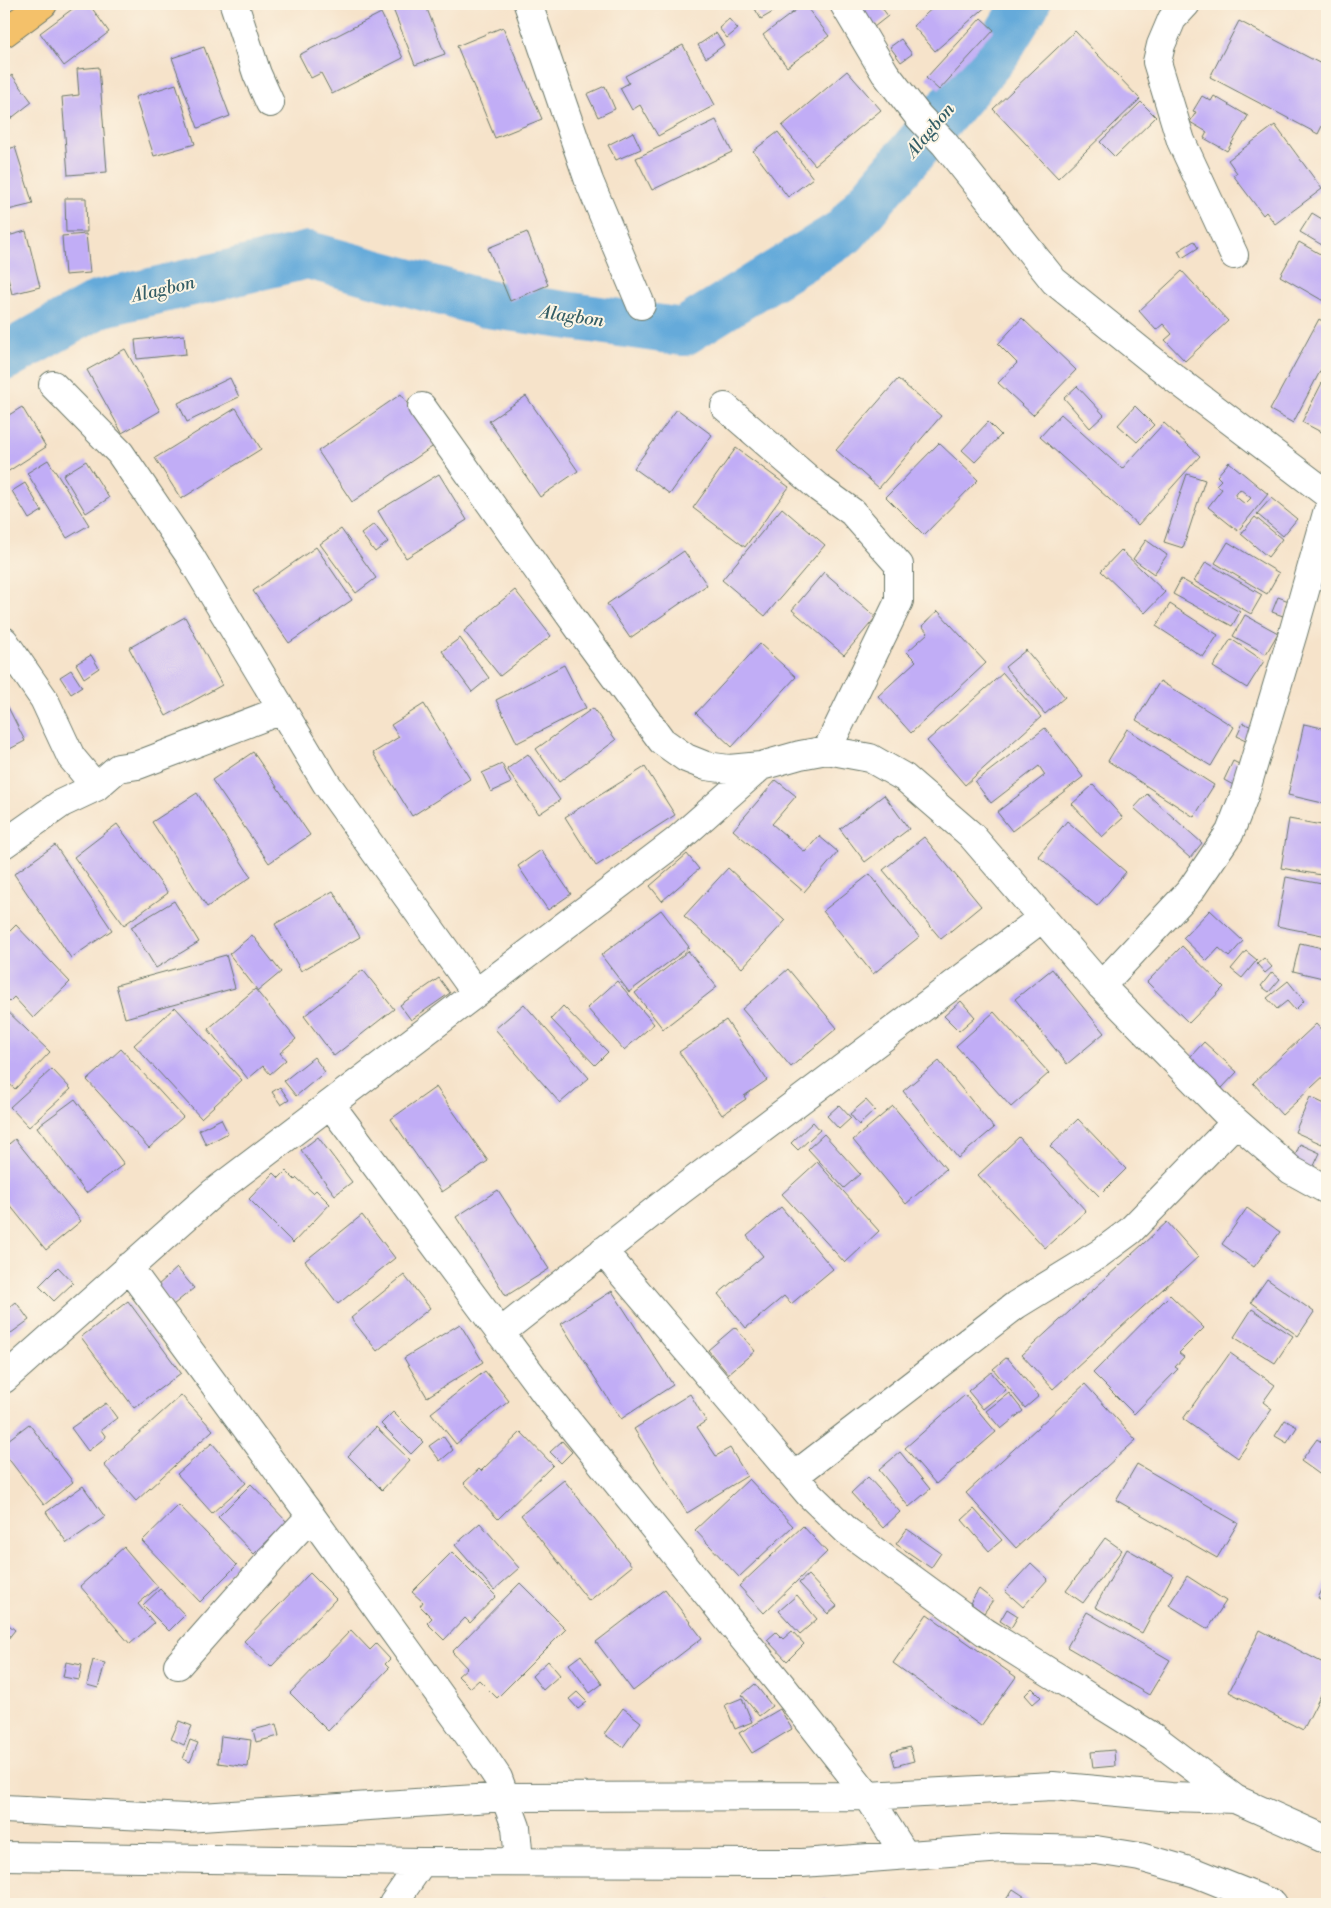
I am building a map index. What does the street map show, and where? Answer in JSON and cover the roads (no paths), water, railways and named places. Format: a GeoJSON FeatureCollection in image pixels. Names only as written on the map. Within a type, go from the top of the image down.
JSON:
{"type":"FeatureCollection","features":[{"type":"Feature","properties":{"kind":"main road"},"geometry":{"type":"LineString","coordinates":[[4,33],[43,4]]}},
{"type":"Feature","properties":{"kind":"street"},"geometry":{"type":"LineString","coordinates":[[234,4],[257,74],[270,103]]}},
{"type":"Feature","properties":{"kind":"street"},"geometry":{"type":"LineString","coordinates":[[528,4],[589,181],[641,305]]}},
{"type":"Feature","properties":{"kind":"street"},"geometry":{"type":"LineString","coordinates":[[844,4],[885,73],[919,117],[944,143],[1054,281],[1173,377],[1324,483]]}},
{"type":"Feature","properties":{"kind":"street"},"geometry":{"type":"LineString","coordinates":[[1186,4],[1172,19],[1161,45],[1157,62],[1181,141],[1234,255]]}},
{"type":"Feature","properties":{"kind":"street"},"geometry":{"type":"LineString","coordinates":[[54,385],[120,452],[190,556],[326,783],[476,993]]}},
{"type":"Feature","properties":{"kind":"street"},"geometry":{"type":"LineString","coordinates":[[422,407],[581,631],[662,741],[686,758],[706,766],[729,769],[761,766],[800,755],[827,750],[870,758],[904,778],[971,835],[1101,986],[1236,1122],[1291,1170],[1327,1190]]}},
{"type":"Feature","properties":{"kind":"street"},"geometry":{"type":"LineString","coordinates":[[725,407],[819,488],[852,512],[899,565],[899,601],[827,750]]}},
{"type":"Feature","properties":{"kind":"street"},"geometry":{"type":"LineString","coordinates":[[1101,986],[1190,890],[1230,832],[1249,778],[1327,513]]}},
{"type":"Feature","properties":{"kind":"street"},"geometry":{"type":"LineString","coordinates":[[4,641],[44,699],[71,758],[96,787]]}},
{"type":"Feature","properties":{"kind":"street"},"geometry":{"type":"LineString","coordinates":[[4,844],[62,803],[96,787],[118,768],[138,765],[282,710]]}},
{"type":"Feature","properties":{"kind":"street"},"geometry":{"type":"LineString","coordinates":[[4,1379],[213,1193],[676,842],[761,766]]}},
{"type":"Feature","properties":{"kind":"street"},"geometry":{"type":"LineString","coordinates":[[500,1333],[689,1184],[1042,918]]}},
{"type":"Feature","properties":{"kind":"street"},"geometry":{"type":"LineString","coordinates":[[330,1104],[548,1397],[781,1685],[868,1796],[905,1855]]}},
{"type":"Feature","properties":{"kind":"street"},"geometry":{"type":"LineString","coordinates":[[794,1476],[1016,1305],[1099,1254],[1130,1231],[1236,1122]]}},
{"type":"Feature","properties":{"kind":"street"},"geometry":{"type":"LineString","coordinates":[[603,1251],[809,1494],[847,1531],[985,1632],[1153,1737],[1235,1799],[1327,1840]]}},
{"type":"Feature","properties":{"kind":"street"},"geometry":{"type":"LineString","coordinates":[[128,1267],[311,1516],[498,1778],[516,1827],[519,1862]]}},
{"type":"Feature","properties":{"kind":"street"},"geometry":{"type":"LineString","coordinates":[[178,1665],[311,1516]]}},
{"type":"Feature","properties":{"kind":"street"},"geometry":{"type":"LineString","coordinates":[[4,1809],[186,1818],[506,1797],[868,1796],[1053,1786],[1171,1797],[1235,1799]]}},
{"type":"Feature","properties":{"kind":"street"},"geometry":{"type":"LineString","coordinates":[[5,1859],[802,1863],[1003,1848],[1096,1850],[1140,1857],[1196,1873],[1273,1904]]}},
{"type":"Feature","properties":{"kind":"street"},"geometry":{"type":"LineString","coordinates":[[393,1904],[422,1862]]}},
{"type":"Feature","properties":{"kind":"waterway","name":"Alagbon"},"geometry":{"type":"LineString","coordinates":[[4,357],[99,304],[308,255],[487,304],[683,332],[844,232],[996,53],[1026,4]]}}]}
